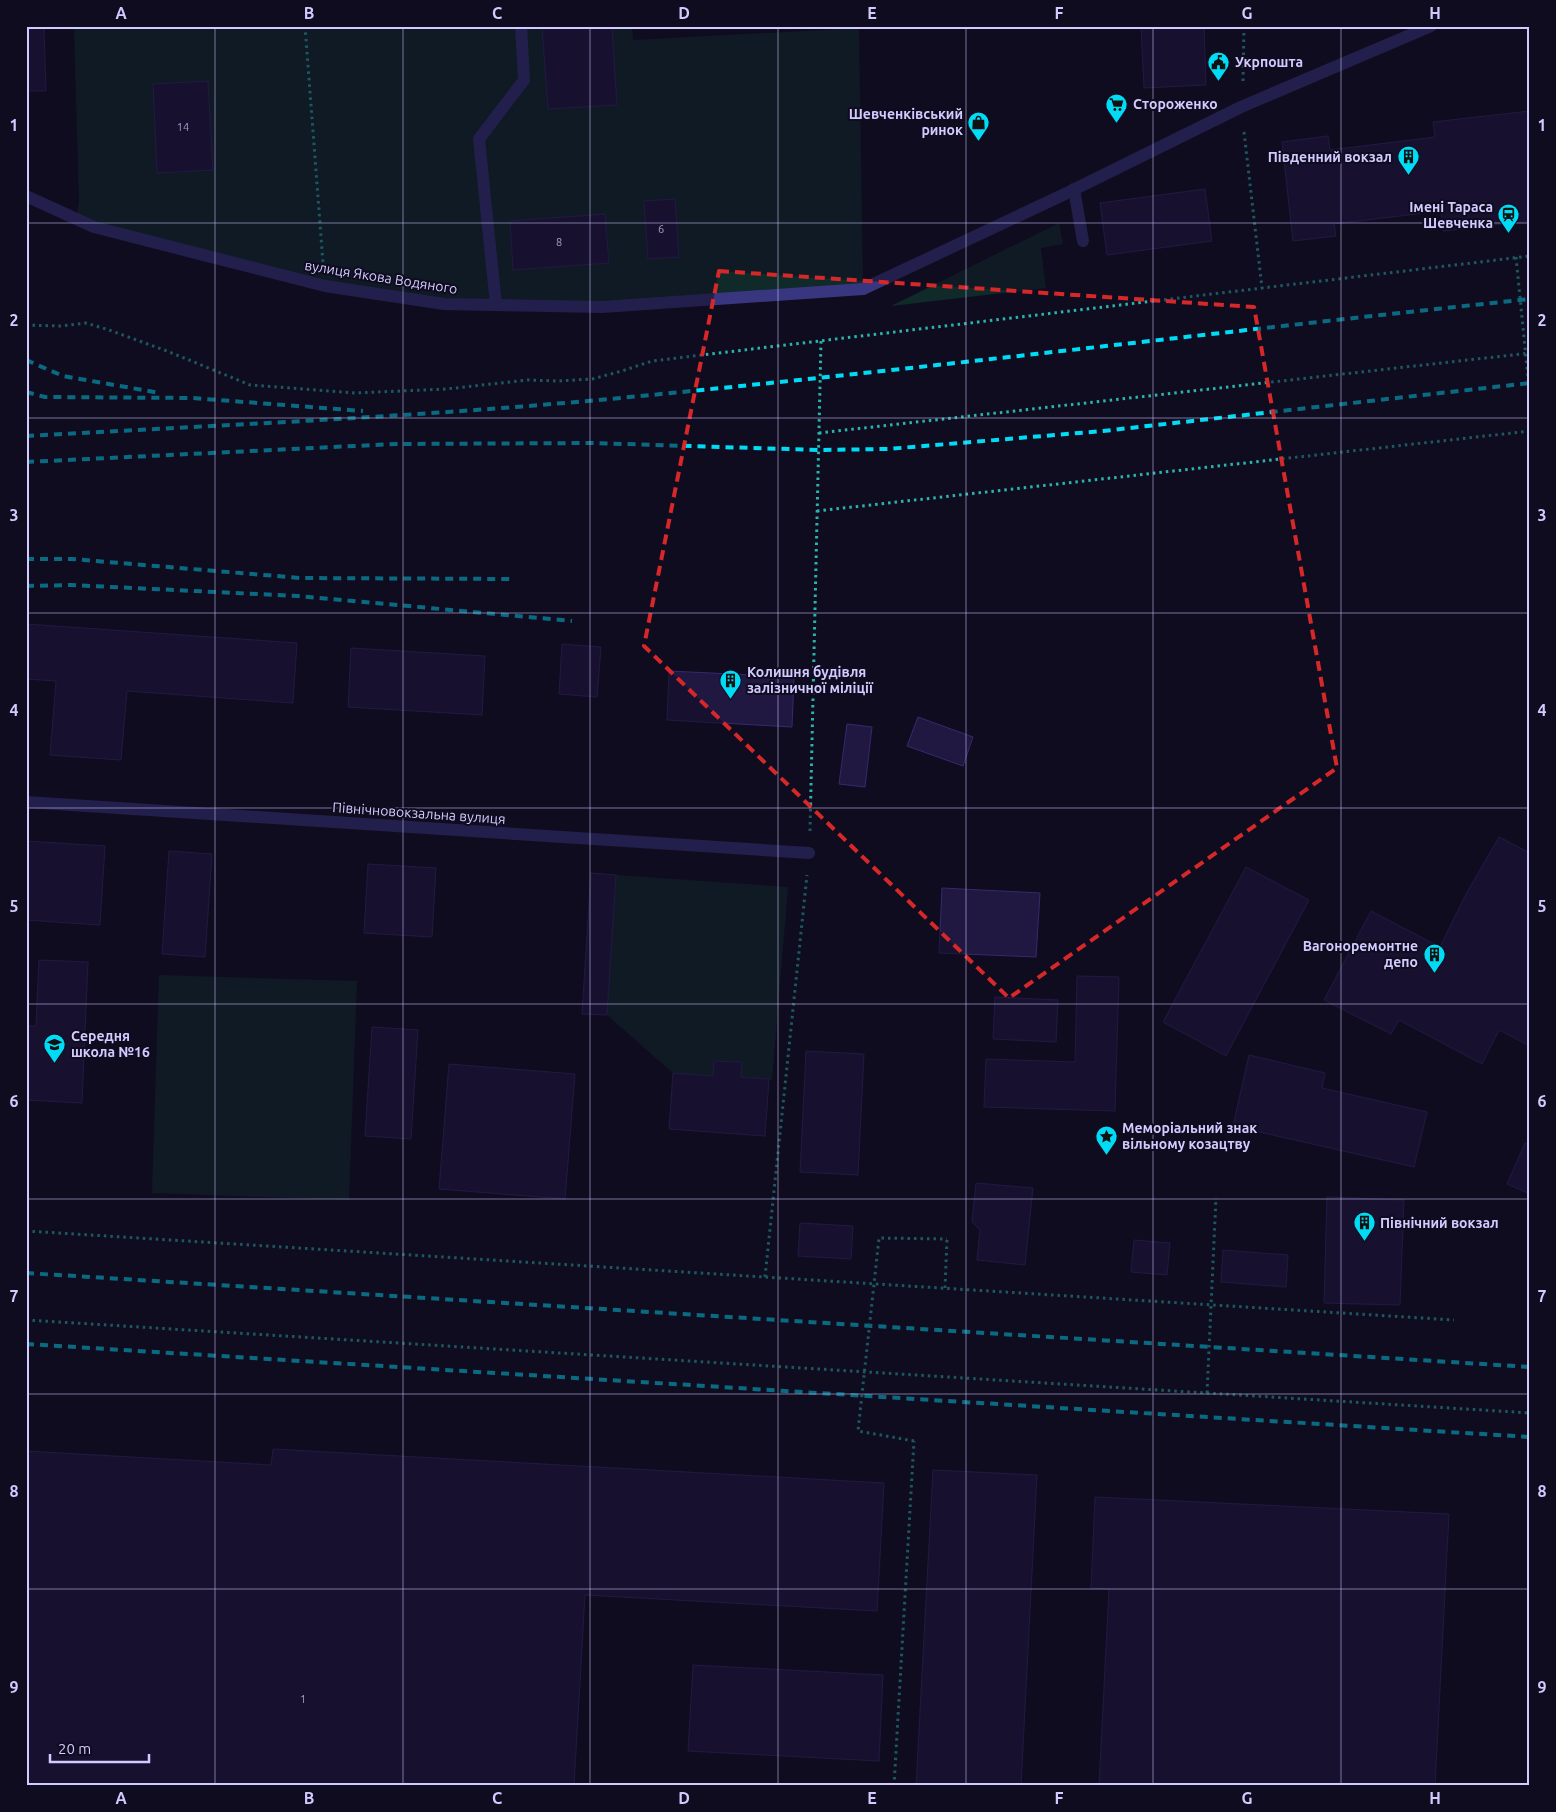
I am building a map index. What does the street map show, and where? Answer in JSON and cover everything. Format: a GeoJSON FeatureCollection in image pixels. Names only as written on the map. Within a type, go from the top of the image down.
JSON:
{"type":"FeatureCollection","features":[{"type":"Feature","properties":{"kind":"street"},"geometry":{"type":"LineString","coordinates":[[496,305],[480,139],[524,80],[521,26]]}},
{"type":"Feature","properties":{"kind":"street"},"geometry":{"type":"LineString","coordinates":[[1083,241],[1074,189],[1242,108],[1431,26]]}},
{"type":"Feature","properties":{"kind":"street","name":"вулиця Якова Водяного"},"geometry":{"type":"LineString","coordinates":[[26,196],[94,228],[325,286],[444,304],[602,307],[864,289],[1074,189]]}},
{"type":"Feature","properties":{"kind":"street","name":"Північновокзальна вулиця"},"geometry":{"type":"LineString","coordinates":[[26,802],[809,853]]}},
{"type":"Feature","properties":{"kind":"path"},"geometry":{"type":"LineString","coordinates":[[305,26],[325,286]]}},
{"type":"Feature","properties":{"kind":"path"},"geometry":{"type":"LineString","coordinates":[[1244,26],[1242,108],[1262,288]]}},
{"type":"Feature","properties":{"kind":"path"},"geometry":{"type":"LineString","coordinates":[[26,325],[60,326],[86,324],[109,330],[167,351],[250,385],[355,392],[446,389],[528,380],[592,379],[622,372],[652,361],[1530,256]]}},
{"type":"Feature","properties":{"kind":"path"},"geometry":{"type":"LineString","coordinates":[[1516,257],[1528,353],[1530,398]]}},
{"type":"Feature","properties":{"kind":"path"},"geometry":{"type":"LineString","coordinates":[[765,1277],[809,853],[821,341]]}},
{"type":"Feature","properties":{"kind":"path"},"geometry":{"type":"LineString","coordinates":[[818,433],[1528,353]]}},
{"type":"Feature","properties":{"kind":"path"},"geometry":{"type":"LineString","coordinates":[[817,510],[1530,431]]}},
{"type":"Feature","properties":{"kind":"path"},"geometry":{"type":"LineString","coordinates":[[1207,1393],[1216,1198]]}},
{"type":"Feature","properties":{"kind":"path"},"geometry":{"type":"LineString","coordinates":[[26,1231],[1454,1320]]}},
{"type":"Feature","properties":{"kind":"path"},"geometry":{"type":"LineString","coordinates":[[894,1786],[914,1441],[858,1431],[879,1238],[947,1240],[945,1288]]}},
{"type":"Feature","properties":{"kind":"path"},"geometry":{"type":"LineString","coordinates":[[26,1320],[1530,1413]]}},
{"type":"Feature","properties":{"kind":"highlighted area"},"geometry":{"type":"Polygon","coordinates":[[[719,271],[1254,307],[1337,768],[1009,998],[644,646],[719,271]]]}},
{"type":"Feature","properties":{"kind":"green space"},"geometry":{"type":"Polygon","coordinates":[[[74,26],[632,26],[633,40],[859,28],[863,289],[651,304],[444,304],[325,286],[76,219],[79,201],[74,26]]]}},
{"type":"Feature","properties":{"kind":"green space"},"geometry":{"type":"Polygon","coordinates":[[[1059,223],[1063,244],[1041,248],[1046,288],[891,306],[1059,223]]]}},
{"type":"Feature","properties":{"kind":"green space"},"geometry":{"type":"Polygon","coordinates":[[[616,875],[788,887],[772,1080],[741,1077],[742,1062],[714,1061],[713,1076],[673,1073],[607,1015],[616,875]]]}},
{"type":"Feature","properties":{"kind":"green space"},"geometry":{"type":"Polygon","coordinates":[[[159,975],[357,981],[349,1200],[152,1193],[159,975]]]}},
{"type":"Feature","properties":{"kind":"building"},"geometry":{"type":"Polygon","coordinates":[[[542,26],[612,26],[617,105],[548,109],[542,26]]]}},
{"type":"Feature","properties":{"kind":"building"},"geometry":{"type":"Polygon","coordinates":[[[1141,26],[1204,26],[1206,85],[1144,88],[1141,26]]]}},
{"type":"Feature","properties":{"kind":"building"},"geometry":{"type":"Polygon","coordinates":[[[44,28],[46,91],[26,91],[26,29],[44,28]]]}},
{"type":"Feature","properties":{"kind":"building"},"geometry":{"type":"Polygon","coordinates":[[[208,81],[213,170],[157,173],[153,84],[208,81]]]}},
{"type":"Feature","properties":{"kind":"building","name":"Південний вокзал"},"geometry":{"type":"Polygon","coordinates":[[[1530,111],[1530,221],[1443,231],[1441,211],[1334,224],[1336,236],[1293,241],[1282,142],[1328,136],[1330,150],[1435,137],[1433,122],[1530,111]]]}},
{"type":"Feature","properties":{"kind":"building"},"geometry":{"type":"Polygon","coordinates":[[[1205,189],[1212,241],[1107,255],[1100,203],[1205,189]]]}},
{"type":"Feature","properties":{"kind":"building"},"geometry":{"type":"Polygon","coordinates":[[[675,199],[679,257],[648,259],[644,201],[675,199]]]}},
{"type":"Feature","properties":{"kind":"building"},"geometry":{"type":"Polygon","coordinates":[[[605,214],[609,263],[513,270],[510,221],[605,214]]]}},
{"type":"Feature","properties":{"kind":"building"},"geometry":{"type":"Polygon","coordinates":[[[26,624],[297,643],[293,703],[127,691],[121,760],[50,755],[56,681],[26,679],[26,624]]]}},
{"type":"Feature","properties":{"kind":"building"},"geometry":{"type":"Polygon","coordinates":[[[562,644],[601,647],[597,697],[559,694],[562,644]]]}},
{"type":"Feature","properties":{"kind":"building"},"geometry":{"type":"Polygon","coordinates":[[[351,648],[485,656],[482,715],[348,707],[351,648]]]}},
{"type":"Feature","properties":{"kind":"building","name":"Колишня будівля залізничної міліції"},"geometry":{"type":"Polygon","coordinates":[[[669,671],[794,677],[792,727],[667,720],[669,671]]]}},
{"type":"Feature","properties":{"kind":"building"},"geometry":{"type":"Polygon","coordinates":[[[918,717],[973,737],[963,766],[907,746],[918,717]]]}},
{"type":"Feature","properties":{"kind":"building"},"geometry":{"type":"Polygon","coordinates":[[[847,724],[872,727],[865,787],[839,784],[847,724]]]}},
{"type":"Feature","properties":{"kind":"building","name":"Вагоноремонтне депо"},"geometry":{"type":"Polygon","coordinates":[[[1499,837],[1530,853],[1530,1046],[1499,1030],[1482,1064],[1399,1020],[1391,1034],[1324,1000],[1371,911],[1440,947],[1465,896],[1499,837]]]}},
{"type":"Feature","properties":{"kind":"building"},"geometry":{"type":"Polygon","coordinates":[[[26,841],[105,846],[100,925],[26,920],[26,841]]]}},
{"type":"Feature","properties":{"kind":"building"},"geometry":{"type":"Polygon","coordinates":[[[169,851],[212,854],[205,957],[162,954],[169,851]]]}},
{"type":"Feature","properties":{"kind":"building"},"geometry":{"type":"Polygon","coordinates":[[[368,864],[436,868],[432,937],[364,933],[368,864]]]}},
{"type":"Feature","properties":{"kind":"building"},"geometry":{"type":"Polygon","coordinates":[[[1246,867],[1309,900],[1226,1056],[1163,1022],[1246,867]]]}},
{"type":"Feature","properties":{"kind":"building"},"geometry":{"type":"Polygon","coordinates":[[[591,873],[616,875],[607,1015],[582,1014],[591,873]]]}},
{"type":"Feature","properties":{"kind":"building"},"geometry":{"type":"Polygon","coordinates":[[[942,888],[1040,893],[1036,957],[939,953],[942,888]]]}},
{"type":"Feature","properties":{"kind":"building","name":"Середня школа №16"},"geometry":{"type":"Polygon","coordinates":[[[39,960],[88,962],[82,1103],[26,1100],[26,1026],[36,1026],[39,960]]]}},
{"type":"Feature","properties":{"kind":"building"},"geometry":{"type":"Polygon","coordinates":[[[1077,976],[1119,977],[1115,1111],[984,1107],[986,1059],[1075,1062],[1077,976]]]}},
{"type":"Feature","properties":{"kind":"building"},"geometry":{"type":"Polygon","coordinates":[[[995,997],[1058,1000],[1056,1042],[993,1039],[995,997]]]}},
{"type":"Feature","properties":{"kind":"building"},"geometry":{"type":"Polygon","coordinates":[[[372,1027],[418,1030],[411,1139],[365,1136],[372,1027]]]}},
{"type":"Feature","properties":{"kind":"building"},"geometry":{"type":"Polygon","coordinates":[[[806,1051],[864,1054],[858,1175],[800,1172],[806,1051]]]}},
{"type":"Feature","properties":{"kind":"building"},"geometry":{"type":"Polygon","coordinates":[[[1249,1055],[1325,1073],[1322,1088],[1427,1112],[1414,1167],[1233,1126],[1249,1055]]]}},
{"type":"Feature","properties":{"kind":"building"},"geometry":{"type":"Polygon","coordinates":[[[714,1061],[742,1062],[741,1077],[769,1079],[765,1136],[669,1129],[673,1073],[713,1076],[714,1061]]]}},
{"type":"Feature","properties":{"kind":"building"},"geometry":{"type":"Polygon","coordinates":[[[449,1064],[575,1074],[565,1199],[439,1189],[449,1064]]]}},
{"type":"Feature","properties":{"kind":"building"},"geometry":{"type":"Polygon","coordinates":[[[1525,1143],[1530,1145],[1530,1194],[1507,1184],[1525,1143]]]}},
{"type":"Feature","properties":{"kind":"building"},"geometry":{"type":"Polygon","coordinates":[[[976,1183],[1033,1188],[1025,1265],[977,1260],[980,1230],[972,1222],[976,1183]]]}},
{"type":"Feature","properties":{"kind":"building","name":"Північний вокзал"},"geometry":{"type":"Polygon","coordinates":[[[1327,1197],[1404,1200],[1400,1305],[1324,1303],[1327,1197]]]}},
{"type":"Feature","properties":{"kind":"building"},"geometry":{"type":"Polygon","coordinates":[[[800,1223],[853,1226],[851,1259],[798,1256],[800,1223]]]}},
{"type":"Feature","properties":{"kind":"building"},"geometry":{"type":"Polygon","coordinates":[[[1134,1240],[1170,1243],[1167,1275],[1131,1272],[1134,1240]]]}},
{"type":"Feature","properties":{"kind":"building"},"geometry":{"type":"Polygon","coordinates":[[[1223,1250],[1288,1255],[1286,1287],[1221,1282],[1223,1250]]]}},
{"type":"Feature","properties":{"kind":"building"},"geometry":{"type":"Polygon","coordinates":[[[273,1449],[884,1483],[877,1611],[585,1595],[574,1786],[26,1786],[26,1451],[271,1465],[273,1449]]]}},
{"type":"Feature","properties":{"kind":"building"},"geometry":{"type":"Polygon","coordinates":[[[933,1470],[1037,1475],[1021,1786],[916,1786],[933,1470]]]}},
{"type":"Feature","properties":{"kind":"building"},"geometry":{"type":"Polygon","coordinates":[[[1095,1497],[1449,1514],[1435,1786],[1099,1786],[1109,1589],[1091,1588],[1095,1497]]]}},
{"type":"Feature","properties":{"kind":"building"},"geometry":{"type":"Polygon","coordinates":[[[693,1665],[883,1675],[879,1761],[688,1751],[693,1665]]]}},
{"type":"Feature","properties":{"kind":"railway"},"geometry":{"type":"LineString","coordinates":[[26,436],[391,416],[609,399],[840,376],[1530,299]]}},
{"type":"Feature","properties":{"kind":"railway"},"geometry":{"type":"LineString","coordinates":[[26,360],[63,376],[160,393]]}},
{"type":"Feature","properties":{"kind":"railway"},"geometry":{"type":"LineString","coordinates":[[26,462],[395,444],[592,443],[818,450],[888,449],[1103,431],[1530,383]]}},
{"type":"Feature","properties":{"kind":"railway"},"geometry":{"type":"LineString","coordinates":[[26,392],[45,397],[192,398],[363,411]]}},
{"type":"Feature","properties":{"kind":"railway"},"geometry":{"type":"LineString","coordinates":[[26,559],[72,559],[300,578],[511,579]]}},
{"type":"Feature","properties":{"kind":"railway"},"geometry":{"type":"LineString","coordinates":[[26,586],[71,585],[298,596],[572,621]]}},
{"type":"Feature","properties":{"kind":"railway"},"geometry":{"type":"LineString","coordinates":[[26,1273],[1530,1367]]}},
{"type":"Feature","properties":{"kind":"railway"},"geometry":{"type":"LineString","coordinates":[[26,1344],[1530,1437]]}},
{"type":"Feature","properties":{"kind":"place","name":"Укрпошта"},"geometry":{"type":"Point","coordinates":[1219,81]}},
{"type":"Feature","properties":{"kind":"place","name":"Стороженко"},"geometry":{"type":"Point","coordinates":[1117,123]}},
{"type":"Feature","properties":{"kind":"place","name":"Шевченківський ринок"},"geometry":{"type":"Point","coordinates":[979,141]}},
{"type":"Feature","properties":{"kind":"place","name":"Південний вокзал"},"geometry":{"type":"Point","coordinates":[1408,176]}},
{"type":"Feature","properties":{"kind":"place","name":"Імені Тараса Шевченка"},"geometry":{"type":"Point","coordinates":[1509,234]}},
{"type":"Feature","properties":{"kind":"place","name":"Колишня будівля залізничної міліції"},"geometry":{"type":"Point","coordinates":[731,699]}},
{"type":"Feature","properties":{"kind":"place","name":"Вагоноремонтне депо"},"geometry":{"type":"Point","coordinates":[1434,973]}},
{"type":"Feature","properties":{"kind":"place","name":"Середня школа №16"},"geometry":{"type":"Point","coordinates":[55,1063]}},
{"type":"Feature","properties":{"kind":"place","name":"Меморіальний знак вільному козацтву"},"geometry":{"type":"Point","coordinates":[1106,1155]}},
{"type":"Feature","properties":{"kind":"place","name":"Північний вокзал"},"geometry":{"type":"Point","coordinates":[1364,1242]}}]}
